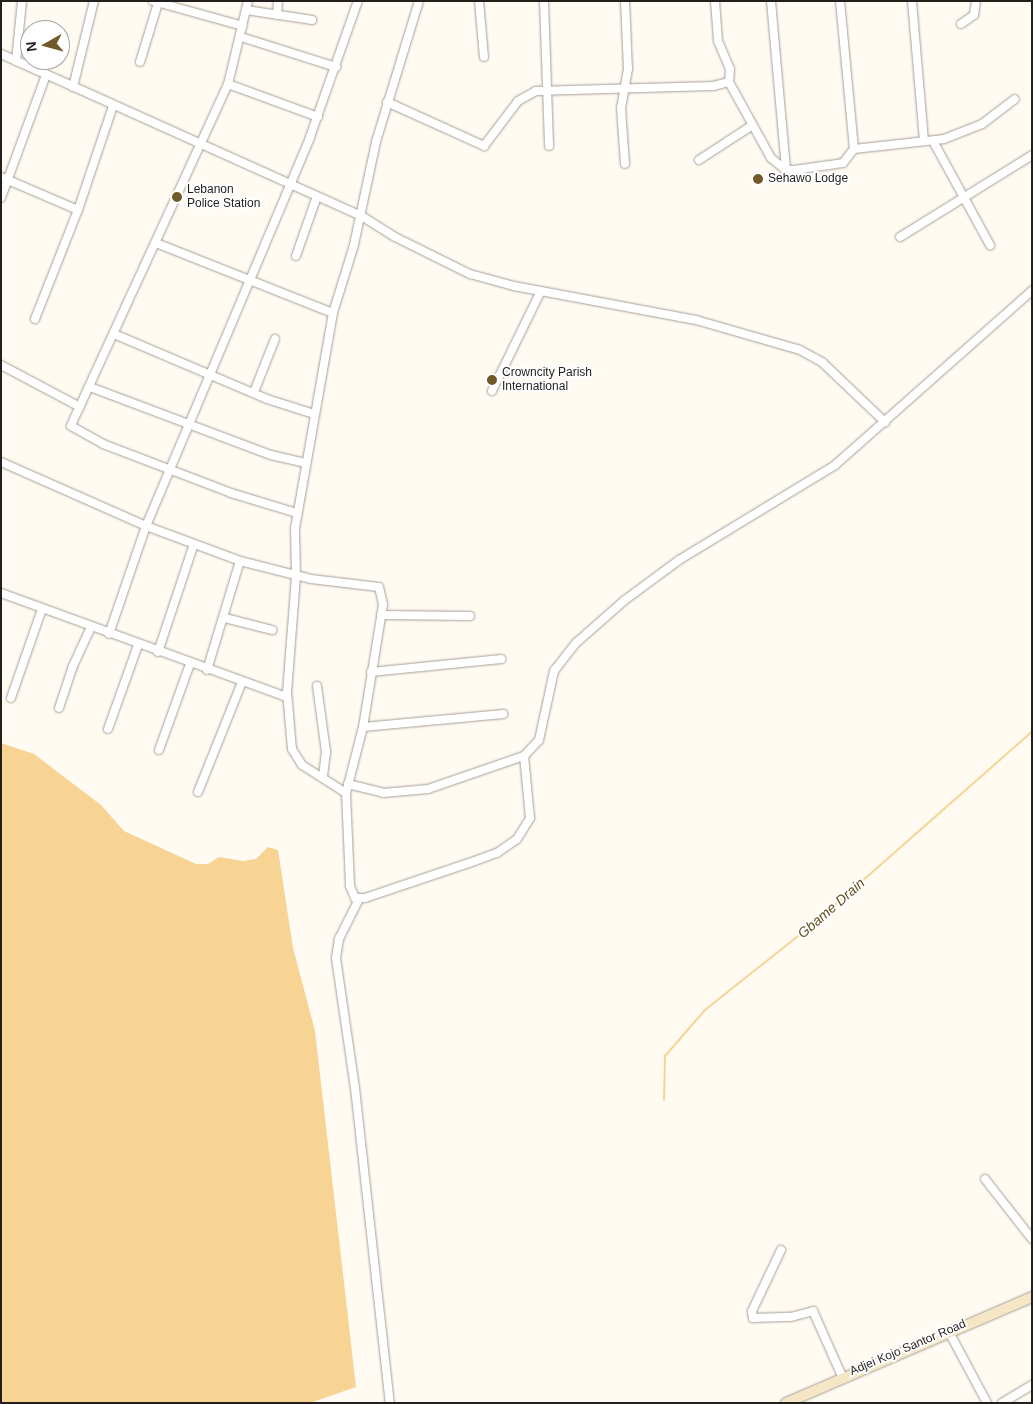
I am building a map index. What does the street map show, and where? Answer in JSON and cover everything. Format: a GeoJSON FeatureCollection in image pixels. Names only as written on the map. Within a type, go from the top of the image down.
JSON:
{"type":"FeatureCollection","features":[{"type":"Feature","properties":{"kind":"street"},"geometry":{"type":"LineString","coordinates":[[16,61],[22,1]]}},
{"type":"Feature","properties":{"kind":"street"},"geometry":{"type":"LineString","coordinates":[[73,87],[94,1]]}},
{"type":"Feature","properties":{"kind":"street"},"geometry":{"type":"LineString","coordinates":[[277,15],[278,1]]}},
{"type":"Feature","properties":{"kind":"street"},"geometry":{"type":"LineString","coordinates":[[109,634],[146,526],[212,375],[288,185],[318,117],[358,1]]}},
{"type":"Feature","properties":{"kind":"street"},"geometry":{"type":"LineString","coordinates":[[346,793],[302,765],[292,749],[287,696],[296,576],[297,512],[333,313],[360,215],[387,102],[419,1]]}},
{"type":"Feature","properties":{"kind":"street"},"geometry":{"type":"LineString","coordinates":[[479,1],[484,58]]}},
{"type":"Feature","properties":{"kind":"street"},"geometry":{"type":"LineString","coordinates":[[544,1],[549,90],[549,146]]}},
{"type":"Feature","properties":{"kind":"street"},"geometry":{"type":"LineString","coordinates":[[625,1],[628,69],[621,108],[625,164]]}},
{"type":"Feature","properties":{"kind":"street"},"geometry":{"type":"LineString","coordinates":[[715,1],[718,41],[730,69],[729,82],[751,126],[771,158],[786,170],[832,166],[849,159],[854,149],[840,1]]}},
{"type":"Feature","properties":{"kind":"street"},"geometry":{"type":"LineString","coordinates":[[771,1],[786,170]]}},
{"type":"Feature","properties":{"kind":"street"},"geometry":{"type":"LineString","coordinates":[[912,1],[924,140]]}},
{"type":"Feature","properties":{"kind":"street"},"geometry":{"type":"LineString","coordinates":[[962,24],[974,15],[976,1]]}},
{"type":"Feature","properties":{"kind":"street"},"geometry":{"type":"LineString","coordinates":[[140,62],[156,2],[243,26]]}},
{"type":"Feature","properties":{"kind":"street"},"geometry":{"type":"LineString","coordinates":[[297,512],[231,494],[73,430],[80,407],[201,147],[228,84],[247,6],[277,15],[312,20]]}},
{"type":"Feature","properties":{"kind":"street"},"geometry":{"type":"LineString","coordinates":[[241,36],[336,67]]}},
{"type":"Feature","properties":{"kind":"street"},"geometry":{"type":"LineString","coordinates":[[1,54],[316,199],[360,215],[395,237],[470,274],[541,291],[696,320],[800,350],[823,363],[885,422]]}},
{"type":"Feature","properties":{"kind":"street"},"geometry":{"type":"LineString","coordinates":[[1,198],[5,179],[46,75]]}},
{"type":"Feature","properties":{"kind":"street"},"geometry":{"type":"LineString","coordinates":[[387,102],[484,146],[518,101],[526,95],[549,90],[713,86],[729,82]]}},
{"type":"Feature","properties":{"kind":"street"},"geometry":{"type":"LineString","coordinates":[[228,84],[318,117]]}},
{"type":"Feature","properties":{"kind":"street"},"geometry":{"type":"LineString","coordinates":[[854,149],[924,140],[933,141],[969,130],[1015,100]]}},
{"type":"Feature","properties":{"kind":"street"},"geometry":{"type":"LineString","coordinates":[[35,318],[78,210],[113,106]]}},
{"type":"Feature","properties":{"kind":"street"},"geometry":{"type":"LineString","coordinates":[[699,160],[751,126]]}},
{"type":"Feature","properties":{"kind":"street"},"geometry":{"type":"LineString","coordinates":[[933,141],[963,199],[990,245]]}},
{"type":"Feature","properties":{"kind":"street"},"geometry":{"type":"LineString","coordinates":[[900,237],[1032,155]]}},
{"type":"Feature","properties":{"kind":"street"},"geometry":{"type":"LineString","coordinates":[[5,179],[78,210]]}},
{"type":"Feature","properties":{"kind":"street"},"geometry":{"type":"LineString","coordinates":[[296,256],[316,199]]}},
{"type":"Feature","properties":{"kind":"street"},"geometry":{"type":"LineString","coordinates":[[156,243],[249,282],[333,313]]}},
{"type":"Feature","properties":{"kind":"street"},"geometry":{"type":"LineString","coordinates":[[492,391],[541,291]]}},
{"type":"Feature","properties":{"kind":"street"},"geometry":{"type":"LineString","coordinates":[[348,784],[383,793],[428,789],[524,756],[539,740],[554,671],[593,627],[680,560],[820,476],[885,422],[1032,291]]}},
{"type":"Feature","properties":{"kind":"street"},"geometry":{"type":"LineString","coordinates":[[114,334],[254,392],[314,414]]}},
{"type":"Feature","properties":{"kind":"street"},"geometry":{"type":"LineString","coordinates":[[254,392],[275,339]]}},
{"type":"Feature","properties":{"kind":"street"},"geometry":{"type":"LineString","coordinates":[[1,365],[80,407]]}},
{"type":"Feature","properties":{"kind":"street"},"geometry":{"type":"LineString","coordinates":[[90,387],[271,455],[306,463]]}},
{"type":"Feature","properties":{"kind":"street"},"geometry":{"type":"LineString","coordinates":[[1,462],[146,526],[240,560],[296,576],[379,587],[383,597],[381,615],[363,727],[346,793],[350,886],[351,894],[359,899]]}},
{"type":"Feature","properties":{"kind":"street"},"geometry":{"type":"LineString","coordinates":[[158,652],[194,544]]}},
{"type":"Feature","properties":{"kind":"street"},"geometry":{"type":"LineString","coordinates":[[206,670],[225,618],[240,560]]}},
{"type":"Feature","properties":{"kind":"street"},"geometry":{"type":"LineString","coordinates":[[1,593],[206,670],[287,696]]}},
{"type":"Feature","properties":{"kind":"street"},"geometry":{"type":"LineString","coordinates":[[11,698],[42,609]]}},
{"type":"Feature","properties":{"kind":"street"},"geometry":{"type":"LineString","coordinates":[[381,615],[470,616]]}},
{"type":"Feature","properties":{"kind":"street"},"geometry":{"type":"LineString","coordinates":[[225,618],[272,630]]}},
{"type":"Feature","properties":{"kind":"street"},"geometry":{"type":"LineString","coordinates":[[59,708],[73,666],[91,628]]}},
{"type":"Feature","properties":{"kind":"street"},"geometry":{"type":"LineString","coordinates":[[108,729],[138,645]]}},
{"type":"Feature","properties":{"kind":"street"},"geometry":{"type":"LineString","coordinates":[[371,672],[501,659]]}},
{"type":"Feature","properties":{"kind":"street"},"geometry":{"type":"LineString","coordinates":[[159,750],[190,664]]}},
{"type":"Feature","properties":{"kind":"street"},"geometry":{"type":"LineString","coordinates":[[198,792],[242,682]]}},
{"type":"Feature","properties":{"kind":"street"},"geometry":{"type":"LineString","coordinates":[[317,686],[326,752],[323,778]]}},
{"type":"Feature","properties":{"kind":"street"},"geometry":{"type":"LineString","coordinates":[[363,727],[503,714]]}},
{"type":"Feature","properties":{"kind":"street"},"geometry":{"type":"LineString","coordinates":[[390,1403],[336,958],[339,939],[359,899],[497,853],[517,839],[530,818],[524,756]]}},
{"type":"Feature","properties":{"kind":"street"},"geometry":{"type":"LineString","coordinates":[[986,1179],[1032,1239]]}},
{"type":"Feature","properties":{"kind":"street"},"geometry":{"type":"LineString","coordinates":[[781,1250],[752,1310],[753,1318],[791,1317],[813,1311],[842,1376]]}},
{"type":"Feature","properties":{"kind":"street","name":"Adjei Kojo Santor Road"},"geometry":{"type":"LineString","coordinates":[[786,1403],[842,1376],[1032,1297]]}},
{"type":"Feature","properties":{"kind":"street"},"geometry":{"type":"LineString","coordinates":[[949,1332],[987,1403]]}},
{"type":"Feature","properties":{"kind":"street"},"geometry":{"type":"LineString","coordinates":[[1002,1403],[1032,1385]]}},
{"type":"Feature","properties":{"kind":"shaded area"},"geometry":{"type":"Polygon","coordinates":[[[1,743],[34,754],[101,805],[124,831],[196,864],[208,864],[219,857],[243,861],[256,859],[268,847],[278,850],[293,948],[315,1031],[356,1387],[310,1403],[1,1403],[1,743]]]}},
{"type":"Feature","properties":{"kind":"waterway","name":"Gbame Drain"},"geometry":{"type":"LineString","coordinates":[[664,1100],[665,1056],[705,1010],[812,925],[1032,732]]}},
{"type":"Feature","properties":{"kind":"place","name":"Sehawo Lodge"},"geometry":{"type":"Point","coordinates":[758,179]}},
{"type":"Feature","properties":{"kind":"place","name":"Lebanon Police Station"},"geometry":{"type":"Point","coordinates":[177,197]}},
{"type":"Feature","properties":{"kind":"place","name":"Crowncity Parish International"},"geometry":{"type":"Point","coordinates":[492,380]}}]}
